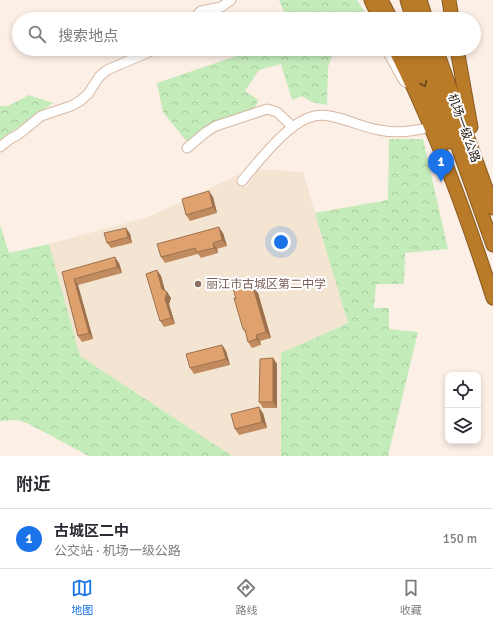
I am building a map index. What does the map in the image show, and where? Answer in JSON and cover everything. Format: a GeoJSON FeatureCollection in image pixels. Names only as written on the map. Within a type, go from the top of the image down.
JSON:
{"type":"FeatureCollection","features":[{"type":"Feature","properties":{"kind":"highway"},"geometry":{"type":"LineString","coordinates":[[371,0],[377,12]]}},
{"type":"Feature","properties":{"kind":"highway"},"geometry":{"type":"LineString","coordinates":[[381,0],[388,12]]}},
{"type":"Feature","properties":{"kind":"highway"},"geometry":{"type":"LineString","coordinates":[[407,0],[411,12]]}},
{"type":"Feature","properties":{"kind":"highway"},"geometry":{"type":"LineString","coordinates":[[420,0],[424,12]]}},
{"type":"Feature","properties":{"kind":"highway"},"geometry":{"type":"LineString","coordinates":[[449,0],[451,12]]}},
{"type":"Feature","properties":{"kind":"highway"},"geometry":{"type":"LineString","coordinates":[[398,56],[430,127],[462,205],[493,298]]}},
{"type":"Feature","properties":{"kind":"highway"},"geometry":{"type":"LineString","coordinates":[[411,56],[447,141],[489,209]]}},
{"type":"Feature","properties":{"kind":"highway","name":"机场一级公路"},"geometry":{"type":"LineString","coordinates":[[426,56],[489,209]]}},
{"type":"Feature","properties":{"kind":"highway","name":"机场一级公路"},"geometry":{"type":"LineString","coordinates":[[438,56],[489,209]]}},
{"type":"Feature","properties":{"kind":"highway"},"geometry":{"type":"LineString","coordinates":[[458,56],[470,123],[489,209],[493,245]]}},
{"type":"Feature","properties":{"kind":"street"},"geometry":{"type":"LineString","coordinates":[[200,12],[221,7],[231,0]]}},
{"type":"Feature","properties":{"kind":"street"},"geometry":{"type":"LineString","coordinates":[[0,147],[41,116],[71,106],[80,101],[88,94],[99,77],[107,70],[140,56]]}},
{"type":"Feature","properties":{"kind":"street"},"geometry":{"type":"LineString","coordinates":[[390,56],[404,81],[412,85]]}},
{"type":"Feature","properties":{"kind":"street"},"geometry":{"type":"LineString","coordinates":[[187,148],[206,132],[216,126],[267,109],[277,112],[293,127]]}},
{"type":"Feature","properties":{"kind":"street"},"geometry":{"type":"LineString","coordinates":[[242,181],[274,143],[293,127],[310,116],[328,116],[368,128],[390,132],[407,132],[430,127]]}},
{"type":"Feature","properties":{"kind":"shaded area","name":"丽江市古城区第二中学"},"geometry":{"type":"Polygon","coordinates":[[[259,169],[303,172],[348,323],[281,353],[281,456],[232,456],[80,356],[49,244],[148,217],[238,175],[246,187],[259,169]]]}},
{"type":"Feature","properties":{"kind":"green space"},"geometry":{"type":"Polygon","coordinates":[[[279,0],[357,0],[365,12],[284,12],[279,0]]]}},
{"type":"Feature","properties":{"kind":"green space"},"geometry":{"type":"Polygon","coordinates":[[[236,56],[332,56],[328,67],[327,105],[312,102],[302,96],[292,100],[281,64],[259,70],[245,91],[258,100],[255,108],[187,142],[163,112],[157,83],[236,56]]]}},
{"type":"Feature","properties":{"kind":"green space"},"geometry":{"type":"Polygon","coordinates":[[[29,95],[53,103],[0,140],[0,106],[8,106],[29,95]]]}},
{"type":"Feature","properties":{"kind":"green space"},"geometry":{"type":"Polygon","coordinates":[[[389,139],[423,139],[448,249],[405,253],[404,284],[376,284],[374,308],[389,308],[389,329],[418,332],[388,456],[281,456],[281,353],[348,323],[315,213],[388,200],[389,139]]]}},
{"type":"Feature","properties":{"kind":"green space"},"geometry":{"type":"Polygon","coordinates":[[[0,225],[9,253],[49,244],[80,356],[232,456],[89,456],[27,423],[16,420],[0,421],[0,225]]]}},
{"type":"Feature","properties":{"kind":"building"},"geometry":{"type":"Polygon","coordinates":[[[209,191],[213,207],[186,215],[182,199],[209,191]]]}},
{"type":"Feature","properties":{"kind":"building"},"geometry":{"type":"Polygon","coordinates":[[[219,227],[222,240],[213,243],[214,248],[197,252],[195,248],[161,257],[157,244],[219,227]]]}},
{"type":"Feature","properties":{"kind":"building"},"geometry":{"type":"Polygon","coordinates":[[[126,228],[128,237],[107,243],[104,233],[126,228]]]}},
{"type":"Feature","properties":{"kind":"building"},"geometry":{"type":"Polygon","coordinates":[[[115,257],[117,267],[74,279],[89,333],[78,336],[62,272],[115,257]]]}},
{"type":"Feature","properties":{"kind":"building"},"geometry":{"type":"Polygon","coordinates":[[[157,270],[162,289],[167,292],[165,299],[171,318],[160,321],[146,274],[157,270]]]}},
{"type":"Feature","properties":{"kind":"building"},"geometry":{"type":"Polygon","coordinates":[[[242,286],[243,290],[253,287],[266,332],[256,335],[257,339],[248,342],[234,298],[236,299],[233,288],[242,286]]]}},
{"type":"Feature","properties":{"kind":"building"},"geometry":{"type":"Polygon","coordinates":[[[222,345],[226,359],[190,368],[186,354],[222,345]]]}},
{"type":"Feature","properties":{"kind":"building"},"geometry":{"type":"Polygon","coordinates":[[[273,358],[273,402],[259,402],[260,359],[273,358]]]}},
{"type":"Feature","properties":{"kind":"building"},"geometry":{"type":"Polygon","coordinates":[[[259,407],[262,422],[235,429],[231,414],[259,407]]]}},
{"type":"Feature","properties":{"kind":"place","name":"古城区二中"},"geometry":{"type":"Point","coordinates":[441,182]}},
{"type":"Feature","properties":{"kind":"place","name":"丽江市古城区第二中学"},"geometry":{"type":"Point","coordinates":[198,284]}}]}
